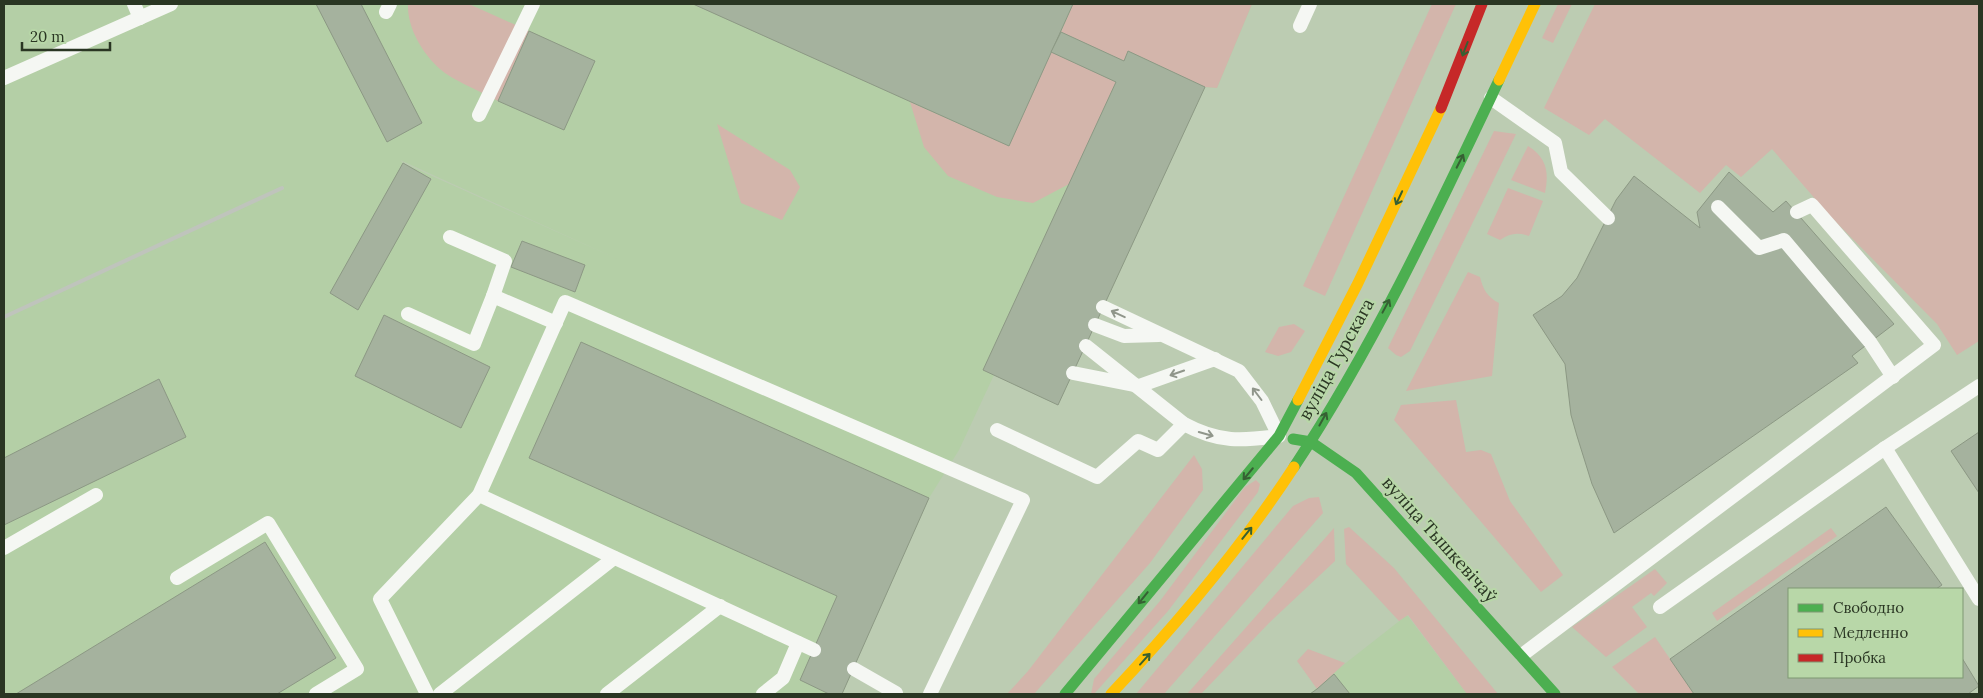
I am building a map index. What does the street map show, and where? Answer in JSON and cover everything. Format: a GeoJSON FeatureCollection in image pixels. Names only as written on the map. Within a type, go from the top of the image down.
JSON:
{"type":"FeatureCollection","features":[{"type":"Feature","properties":{"kind":"main road","name":"вуліца Гурскага"},"geometry":{"type":"LineString","coordinates":[[1065,694],[1279,436],[1358,283],[1442,106],[1482,4]]}},
{"type":"Feature","properties":{"kind":"main road","name":"вуліца Гурскага"},"geometry":{"type":"LineString","coordinates":[[1111,694],[1145,660],[1260,517],[1310,442],[1406,269],[1492,98],[1535,4]]}},
{"type":"Feature","properties":{"kind":"main road","name":"вуліца Тышкевічаў"},"geometry":{"type":"LineString","coordinates":[[1279,436],[1310,442],[1356,473],[1522,655],[1555,694]]}},
{"type":"Feature","properties":{"kind":"lane"},"geometry":{"type":"LineString","coordinates":[[134,4],[140,18]]}},
{"type":"Feature","properties":{"kind":"lane"},"geometry":{"type":"LineString","coordinates":[[4,78],[171,4]]}},
{"type":"Feature","properties":{"kind":"lane"},"geometry":{"type":"LineString","coordinates":[[479,115],[533,4]]}},
{"type":"Feature","properties":{"kind":"lane"},"geometry":{"type":"LineString","coordinates":[[1300,26],[1310,4]]}},
{"type":"Feature","properties":{"kind":"lane"},"geometry":{"type":"LineString","coordinates":[[1492,98],[1555,143],[1561,172],[1608,218]]}},
{"type":"Feature","properties":{"kind":"lane"},"geometry":{"type":"LineString","coordinates":[[1522,655],[1934,345],[1812,205],[1797,212]]}},
{"type":"Feature","properties":{"kind":"lane"},"geometry":{"type":"LineString","coordinates":[[1718,207],[1759,248],[1784,240],[1870,342],[1893,377]]}},
{"type":"Feature","properties":{"kind":"lane"},"geometry":{"type":"LineString","coordinates":[[408,314],[474,344],[505,261],[450,236]]}},
{"type":"Feature","properties":{"kind":"lane"},"geometry":{"type":"LineString","coordinates":[[493,296],[556,323]]}},
{"type":"Feature","properties":{"kind":"lane"},"geometry":{"type":"LineString","coordinates":[[427,694],[380,598],[479,495],[565,302],[1023,500],[930,694]]}},
{"type":"Feature","properties":{"kind":"lane"},"geometry":{"type":"LineString","coordinates":[[1086,346],[1184,424],[1202,434],[1239,441],[1279,436],[1262,401],[1239,371],[1103,307]]}},
{"type":"Feature","properties":{"kind":"lane"},"geometry":{"type":"LineString","coordinates":[[1095,325],[1124,336],[1162,335]]}},
{"type":"Feature","properties":{"kind":"lane"},"geometry":{"type":"LineString","coordinates":[[1073,372],[1138,386],[1215,359]]}},
{"type":"Feature","properties":{"kind":"lane"},"geometry":{"type":"LineString","coordinates":[[1660,607],[1885,448],[1979,386]]}},
{"type":"Feature","properties":{"kind":"lane"},"geometry":{"type":"LineString","coordinates":[[997,430],[1097,477],[1138,441],[1158,450],[1184,424]]}},
{"type":"Feature","properties":{"kind":"lane"},"geometry":{"type":"LineString","coordinates":[[1885,448],[1979,599]]}},
{"type":"Feature","properties":{"kind":"lane"},"geometry":{"type":"LineString","coordinates":[[4,548],[96,495]]}},
{"type":"Feature","properties":{"kind":"lane"},"geometry":{"type":"LineString","coordinates":[[479,495],[814,650]]}},
{"type":"Feature","properties":{"kind":"lane"},"geometry":{"type":"LineString","coordinates":[[177,578],[268,523],[357,669],[316,694]]}},
{"type":"Feature","properties":{"kind":"lane"},"geometry":{"type":"LineString","coordinates":[[440,694],[614,558]]}},
{"type":"Feature","properties":{"kind":"lane"},"geometry":{"type":"LineString","coordinates":[[608,694],[720,606]]}},
{"type":"Feature","properties":{"kind":"lane"},"geometry":{"type":"LineString","coordinates":[[763,694],[783,678],[798,643]]}},
{"type":"Feature","properties":{"kind":"lane"},"geometry":{"type":"LineString","coordinates":[[854,669],[897,694]]}},
{"type":"Feature","properties":{"kind":"shaded area"},"geometry":{"type":"Polygon","coordinates":[[[4,4],[1252,4],[1217,88],[1205,87],[1058,405],[994,375],[959,450],[929,498],[842,694],[4,694],[4,4]],[[400,160],[403,163],[622,261],[400,160]]]}},
{"type":"Feature","properties":{"kind":"shaded area"},"geometry":{"type":"Polygon","coordinates":[[[408,4],[469,4],[529,31],[498,101],[452,77],[433,63],[413,30],[408,13],[408,4]]]}},
{"type":"Feature","properties":{"kind":"shaded area"},"geometry":{"type":"Polygon","coordinates":[[[1073,4],[1252,4],[1217,88],[1205,87],[1128,51],[1124,61],[1061,32],[1073,4]]]}},
{"type":"Feature","properties":{"kind":"shaded area"},"geometry":{"type":"Polygon","coordinates":[[[1432,4],[1456,4],[1325,296],[1303,286],[1432,4]]]}},
{"type":"Feature","properties":{"kind":"shaded area"},"geometry":{"type":"Polygon","coordinates":[[[1558,4],[1572,4],[1553,43],[1542,38],[1558,4]]]}},
{"type":"Feature","properties":{"kind":"shaded area"},"geometry":{"type":"Polygon","coordinates":[[[1595,4],[1979,4],[1979,341],[1957,355],[1937,324],[1830,216],[1772,149],[1741,177],[1726,165],[1700,193],[1605,119],[1589,135],[1544,108],[1595,4]]]}},
{"type":"Feature","properties":{"kind":"shaded area"},"geometry":{"type":"Polygon","coordinates":[[[1051,52],[1116,82],[1069,184],[1033,203],[997,197],[948,176],[924,147],[910,102],[1009,146],[1051,52]]]}},
{"type":"Feature","properties":{"kind":"shaded area"},"geometry":{"type":"Polygon","coordinates":[[[717,124],[790,170],[800,187],[782,220],[741,203],[717,124]]]}},
{"type":"Feature","properties":{"kind":"shaded area"},"geometry":{"type":"Polygon","coordinates":[[[1494,131],[1516,134],[1410,351],[1401,357],[1396,355],[1388,348],[1494,131]]]}},
{"type":"Feature","properties":{"kind":"shaded area"},"geometry":{"type":"Polygon","coordinates":[[[1528,146],[1539,155],[1545,166],[1547,178],[1545,193],[1511,180],[1528,146]]]}},
{"type":"Feature","properties":{"kind":"shaded area"},"geometry":{"type":"Polygon","coordinates":[[[1508,188],[1543,201],[1529,236],[1514,234],[1500,240],[1487,234],[1508,188]]]}},
{"type":"Feature","properties":{"kind":"shaded area"},"geometry":{"type":"Polygon","coordinates":[[[1468,272],[1480,277],[1486,292],[1499,303],[1492,376],[1406,391],[1468,272]]]}},
{"type":"Feature","properties":{"kind":"shaded area"},"geometry":{"type":"Polygon","coordinates":[[[1294,324],[1305,331],[1291,352],[1278,356],[1265,352],[1279,327],[1294,324]]]}},
{"type":"Feature","properties":{"kind":"shaded area"},"geometry":{"type":"Polygon","coordinates":[[[1456,400],[1466,452],[1481,450],[1491,454],[1510,501],[1563,575],[1541,592],[1394,420],[1401,405],[1456,400]]]}},
{"type":"Feature","properties":{"kind":"shaded area"},"geometry":{"type":"Polygon","coordinates":[[[1194,455],[1202,469],[1203,490],[1150,563],[1034,694],[1007,694],[1028,671],[1194,455]]]}},
{"type":"Feature","properties":{"kind":"shaded area"},"geometry":{"type":"Polygon","coordinates":[[[1256,480],[1260,484],[1258,492],[1168,611],[1094,694],[1091,694],[1094,679],[1160,601],[1245,487],[1256,480]]]}},
{"type":"Feature","properties":{"kind":"shaded area"},"geometry":{"type":"Polygon","coordinates":[[[1319,497],[1323,513],[1164,694],[1136,694],[1293,506],[1309,498],[1319,497]]]}},
{"type":"Feature","properties":{"kind":"shaded area"},"geometry":{"type":"Polygon","coordinates":[[[1349,527],[1394,568],[1498,694],[1467,694],[1408,615],[1399,621],[1346,564],[1344,529],[1349,527]]]}},
{"type":"Feature","properties":{"kind":"shaded area"},"geometry":{"type":"Polygon","coordinates":[[[1334,528],[1335,561],[1269,623],[1201,694],[1187,694],[1334,528]]]}},
{"type":"Feature","properties":{"kind":"shaded area"},"geometry":{"type":"Polygon","coordinates":[[[1831,528],[1837,536],[1717,621],[1712,613],[1831,528]]]}},
{"type":"Feature","properties":{"kind":"shaded area"},"geometry":{"type":"Polygon","coordinates":[[[1655,569],[1667,583],[1654,596],[1651,593],[1632,607],[1647,627],[1606,657],[1572,627],[1655,569]]]}},
{"type":"Feature","properties":{"kind":"shaded area"},"geometry":{"type":"Polygon","coordinates":[[[1407,615],[1467,694],[1310,694],[1333,673],[1407,615]]]}},
{"type":"Feature","properties":{"kind":"shaded area"},"geometry":{"type":"Polygon","coordinates":[[[1655,637],[1694,694],[1639,694],[1612,667],[1655,637]]]}},
{"type":"Feature","properties":{"kind":"shaded area"},"geometry":{"type":"Polygon","coordinates":[[[1308,649],[1345,663],[1317,689],[1297,661],[1308,649]]]}},
{"type":"Feature","properties":{"kind":"building"},"geometry":{"type":"Polygon","coordinates":[[[316,4],[361,4],[422,123],[387,142],[316,4]]]}},
{"type":"Feature","properties":{"kind":"building"},"geometry":{"type":"Polygon","coordinates":[[[693,4],[1073,4],[1009,146],[693,4]]]}},
{"type":"Feature","properties":{"kind":"building"},"geometry":{"type":"Polygon","coordinates":[[[529,31],[595,61],[564,130],[498,101],[529,31]]]}},
{"type":"Feature","properties":{"kind":"building"},"geometry":{"type":"Polygon","coordinates":[[[1061,32],[1124,61],[1128,51],[1205,87],[1058,405],[983,370],[1116,82],[1051,52],[1061,32]]]}},
{"type":"Feature","properties":{"kind":"building"},"geometry":{"type":"Polygon","coordinates":[[[403,163],[431,179],[358,310],[330,293],[403,163]]]}},
{"type":"Feature","properties":{"kind":"building"},"geometry":{"type":"Polygon","coordinates":[[[1729,172],[1773,212],[1786,201],[1894,324],[1852,356],[1858,363],[1614,533],[1592,484],[1577,436],[1571,415],[1565,364],[1533,315],[1562,296],[1577,278],[1616,200],[1634,176],[1700,228],[1697,212],[1729,172]]]}},
{"type":"Feature","properties":{"kind":"building"},"geometry":{"type":"Polygon","coordinates":[[[522,241],[585,265],[575,292],[511,267],[522,241]]]}},
{"type":"Feature","properties":{"kind":"building"},"geometry":{"type":"Polygon","coordinates":[[[384,315],[490,367],[461,428],[355,376],[384,315]]]}},
{"type":"Feature","properties":{"kind":"building"},"geometry":{"type":"Polygon","coordinates":[[[581,342],[929,498],[842,694],[829,694],[800,680],[837,596],[529,458],[581,342]]]}},
{"type":"Feature","properties":{"kind":"building"},"geometry":{"type":"Polygon","coordinates":[[[159,379],[186,437],[4,525],[4,458],[159,379]]]}},
{"type":"Feature","properties":{"kind":"building"},"geometry":{"type":"Polygon","coordinates":[[[1979,432],[1979,493],[1951,451],[1979,432]]]}},
{"type":"Feature","properties":{"kind":"building"},"geometry":{"type":"Polygon","coordinates":[[[1886,507],[1942,585],[1938,588],[1788,588],[1788,678],[1963,678],[1963,660],[1979,686],[1968,694],[1694,694],[1670,659],[1886,507]]]}},
{"type":"Feature","properties":{"kind":"building"},"geometry":{"type":"Polygon","coordinates":[[[265,542],[336,658],[277,694],[16,694],[265,542]]]}},
{"type":"Feature","properties":{"kind":"building"},"geometry":{"type":"Polygon","coordinates":[[[1334,674],[1350,694],[1310,694],[1317,689],[1334,674]]]}},
{"type":"Feature","properties":{"kind":"railway"},"geometry":{"type":"LineString","coordinates":[[4,317],[282,188]]}},
{"type":"Feature","properties":{"kind":"traffic: fast"},"geometry":{"type":"LineString","coordinates":[[1294,467],[1378,326],[1428,228],[1499,80]]}},
{"type":"Feature","properties":{"kind":"traffic: fast"},"geometry":{"type":"LineString","coordinates":[[1065,694],[1279,436],[1298,400]]}},
{"type":"Feature","properties":{"kind":"traffic: fast"},"geometry":{"type":"LineString","coordinates":[[1293,439],[1311,442],[1356,473],[1555,694]]}},
{"type":"Feature","properties":{"kind":"traffic: slow"},"geometry":{"type":"LineString","coordinates":[[1499,80],[1535,4]]}},
{"type":"Feature","properties":{"kind":"traffic: slow"},"geometry":{"type":"LineString","coordinates":[[1298,400],[1358,283],[1441,108]]}},
{"type":"Feature","properties":{"kind":"traffic: slow"},"geometry":{"type":"LineString","coordinates":[[1111,694],[1207,585],[1252,527],[1294,467]]}},
{"type":"Feature","properties":{"kind":"traffic: jam"},"geometry":{"type":"LineString","coordinates":[[1441,108],[1482,4]]}}]}
